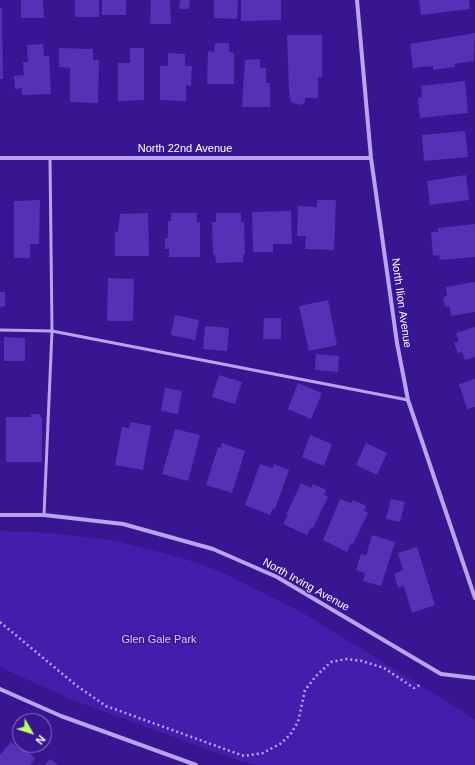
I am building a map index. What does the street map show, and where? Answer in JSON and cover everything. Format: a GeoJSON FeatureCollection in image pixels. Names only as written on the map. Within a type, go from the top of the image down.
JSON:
{"type":"FeatureCollection","features":[{"type":"Feature","properties":{"kind":"street","name":"North Ilion Avenue"},"geometry":{"type":"LineString","coordinates":[[356,0],[371,158],[397,343],[408,400],[475,598]]}},
{"type":"Feature","properties":{"kind":"street","name":"North 22nd Avenue"},"geometry":{"type":"LineString","coordinates":[[0,158],[371,158]]}},
{"type":"Feature","properties":{"kind":"street","name":"North Irving Avenue"},"geometry":{"type":"LineString","coordinates":[[0,515],[44,515],[123,524],[213,549],[277,577],[441,674],[475,678]]}},
{"type":"Feature","properties":{"kind":"street"},"geometry":{"type":"LineString","coordinates":[[0,689],[61,716],[196,765]]}},
{"type":"Feature","properties":{"kind":"lane"},"geometry":{"type":"LineString","coordinates":[[44,515],[52,331],[50,158]]}},
{"type":"Feature","properties":{"kind":"lane"},"geometry":{"type":"LineString","coordinates":[[0,330],[52,331],[408,400]]}},
{"type":"Feature","properties":{"kind":"path"},"geometry":{"type":"LineString","coordinates":[[0,622],[77,686],[106,706],[244,756],[263,753],[280,744],[290,735],[298,722],[305,690],[316,676],[331,662],[346,659],[362,661],[384,668],[414,688],[422,684]]}},
{"type":"Feature","properties":{"kind":"green space","name":"Glen Gale Park"},"geometry":{"type":"Polygon","coordinates":[[[0,531],[51,533],[116,541],[182,558],[222,572],[303,613],[475,719],[475,765],[258,765],[240,761],[70,699],[0,667],[0,531]]]}},
{"type":"Feature","properties":{"kind":"building"},"geometry":{"type":"Polygon","coordinates":[[[21,0],[43,0],[44,18],[21,18],[21,0]]]}},
{"type":"Feature","properties":{"kind":"building"},"geometry":{"type":"Polygon","coordinates":[[[75,0],[99,0],[99,17],[75,17],[75,0]]]}},
{"type":"Feature","properties":{"kind":"building"},"geometry":{"type":"Polygon","coordinates":[[[102,0],[126,0],[126,15],[102,15],[102,0]]]}},
{"type":"Feature","properties":{"kind":"building"},"geometry":{"type":"Polygon","coordinates":[[[151,0],[170,0],[171,24],[150,24],[151,0]]]}},
{"type":"Feature","properties":{"kind":"building"},"geometry":{"type":"Polygon","coordinates":[[[180,0],[190,0],[189,9],[179,9],[180,0]]]}},
{"type":"Feature","properties":{"kind":"building"},"geometry":{"type":"Polygon","coordinates":[[[214,0],[238,0],[237,19],[214,18],[214,0]]]}},
{"type":"Feature","properties":{"kind":"building"},"geometry":{"type":"Polygon","coordinates":[[[241,0],[281,0],[281,20],[241,21],[241,0]]]}},
{"type":"Feature","properties":{"kind":"building"},"geometry":{"type":"Polygon","coordinates":[[[419,0],[469,0],[470,9],[421,15],[419,0]]]}},
{"type":"Feature","properties":{"kind":"building"},"geometry":{"type":"Polygon","coordinates":[[[0,8],[2,8],[3,79],[0,79],[0,8]]]}},
{"type":"Feature","properties":{"kind":"building"},"geometry":{"type":"Polygon","coordinates":[[[475,33],[474,61],[454,64],[455,67],[433,70],[433,66],[413,68],[410,44],[475,33]]]}},
{"type":"Feature","properties":{"kind":"building"},"geometry":{"type":"Polygon","coordinates":[[[287,35],[322,35],[322,77],[318,77],[318,98],[305,98],[305,103],[299,105],[291,102],[289,91],[287,35]]]}},
{"type":"Feature","properties":{"kind":"building"},"geometry":{"type":"Polygon","coordinates":[[[215,43],[229,43],[229,52],[234,53],[234,84],[207,84],[208,51],[214,52],[215,43]]]}},
{"type":"Feature","properties":{"kind":"building"},"geometry":{"type":"Polygon","coordinates":[[[43,44],[44,56],[49,56],[51,94],[22,95],[22,88],[15,89],[14,76],[24,75],[23,62],[28,62],[27,45],[43,44]]]}},
{"type":"Feature","properties":{"kind":"building"},"geometry":{"type":"Polygon","coordinates":[[[59,48],[93,49],[93,60],[99,60],[98,103],[70,102],[70,68],[59,67],[59,48]]]}},
{"type":"Feature","properties":{"kind":"building"},"geometry":{"type":"Polygon","coordinates":[[[130,48],[144,48],[144,100],[118,101],[118,63],[130,63],[130,48]]]}},
{"type":"Feature","properties":{"kind":"building"},"geometry":{"type":"Polygon","coordinates":[[[168,53],[185,54],[185,66],[192,66],[191,86],[186,85],[186,101],[160,100],[160,66],[168,66],[168,53]]]}},
{"type":"Feature","properties":{"kind":"building"},"geometry":{"type":"Polygon","coordinates":[[[260,59],[260,68],[266,68],[266,83],[270,83],[270,107],[242,107],[245,60],[260,59]]]}},
{"type":"Feature","properties":{"kind":"building"},"geometry":{"type":"Polygon","coordinates":[[[465,81],[468,113],[420,118],[418,98],[422,97],[421,86],[465,81]]]}},
{"type":"Feature","properties":{"kind":"building"},"geometry":{"type":"Polygon","coordinates":[[[465,131],[468,157],[424,161],[422,135],[465,131]]]}},
{"type":"Feature","properties":{"kind":"building"},"geometry":{"type":"Polygon","coordinates":[[[466,175],[469,200],[430,205],[427,181],[466,175]]]}},
{"type":"Feature","properties":{"kind":"building"},"geometry":{"type":"Polygon","coordinates":[[[40,200],[39,244],[30,244],[30,258],[14,258],[14,201],[40,200]]]}},
{"type":"Feature","properties":{"kind":"building"},"geometry":{"type":"Polygon","coordinates":[[[317,200],[336,200],[334,250],[305,249],[306,236],[297,236],[298,206],[317,207],[317,200]]]}},
{"type":"Feature","properties":{"kind":"building"},"geometry":{"type":"Polygon","coordinates":[[[291,211],[292,244],[273,244],[273,252],[253,252],[252,212],[291,211]]]}},
{"type":"Feature","properties":{"kind":"building"},"geometry":{"type":"Polygon","coordinates":[[[148,213],[149,256],[115,256],[115,232],[118,232],[120,214],[148,213]]]}},
{"type":"Feature","properties":{"kind":"building"},"geometry":{"type":"Polygon","coordinates":[[[171,213],[197,213],[197,222],[200,222],[200,257],[169,257],[169,249],[165,249],[165,238],[168,238],[168,221],[171,221],[171,213]]]}},
{"type":"Feature","properties":{"kind":"building"},"geometry":{"type":"Polygon","coordinates":[[[216,213],[241,213],[241,222],[244,222],[245,254],[243,255],[243,262],[216,263],[215,254],[213,255],[212,222],[216,222],[216,213]]]}},
{"type":"Feature","properties":{"kind":"building"},"geometry":{"type":"Polygon","coordinates":[[[475,224],[475,257],[440,260],[439,255],[433,256],[431,232],[438,232],[438,228],[475,224]]]}},
{"type":"Feature","properties":{"kind":"building"},"geometry":{"type":"Polygon","coordinates":[[[108,278],[134,279],[133,321],[107,321],[108,278]]]}},
{"type":"Feature","properties":{"kind":"building"},"geometry":{"type":"Polygon","coordinates":[[[475,282],[475,312],[451,316],[449,306],[445,307],[443,297],[447,296],[446,287],[475,282]]]}},
{"type":"Feature","properties":{"kind":"building"},"geometry":{"type":"Polygon","coordinates":[[[0,292],[5,292],[5,306],[0,307],[0,292]]]}},
{"type":"Feature","properties":{"kind":"building"},"geometry":{"type":"Polygon","coordinates":[[[328,300],[337,345],[309,351],[299,306],[328,300]]]}},
{"type":"Feature","properties":{"kind":"building"},"geometry":{"type":"Polygon","coordinates":[[[175,315],[199,320],[195,340],[171,335],[175,315]]]}},
{"type":"Feature","properties":{"kind":"building"},"geometry":{"type":"Polygon","coordinates":[[[264,318],[281,318],[281,339],[263,339],[264,318]]]}},
{"type":"Feature","properties":{"kind":"building"},"geometry":{"type":"Polygon","coordinates":[[[205,326],[229,328],[227,351],[203,349],[205,326]]]}},
{"type":"Feature","properties":{"kind":"building"},"geometry":{"type":"Polygon","coordinates":[[[475,327],[475,357],[465,360],[462,352],[458,353],[454,343],[459,341],[456,333],[475,327]]]}},
{"type":"Feature","properties":{"kind":"building"},"geometry":{"type":"Polygon","coordinates":[[[4,337],[25,338],[25,361],[4,361],[4,337]]]}},
{"type":"Feature","properties":{"kind":"building"},"geometry":{"type":"Polygon","coordinates":[[[316,354],[339,356],[338,372],[315,370],[316,354]]]}},
{"type":"Feature","properties":{"kind":"building"},"geometry":{"type":"Polygon","coordinates":[[[219,375],[242,382],[235,404],[212,397],[219,375]]]}},
{"type":"Feature","properties":{"kind":"building"},"geometry":{"type":"Polygon","coordinates":[[[475,379],[475,407],[467,409],[459,384],[475,379]]]}},
{"type":"Feature","properties":{"kind":"building"},"geometry":{"type":"Polygon","coordinates":[[[298,383],[322,393],[311,419],[288,409],[298,383]]]}},
{"type":"Feature","properties":{"kind":"building"},"geometry":{"type":"Polygon","coordinates":[[[165,388],[182,391],[178,414],[161,411],[165,388]]]}},
{"type":"Feature","properties":{"kind":"building"},"geometry":{"type":"Polygon","coordinates":[[[31,414],[40,414],[40,417],[42,417],[42,462],[6,462],[6,417],[31,417],[31,414]]]}},
{"type":"Feature","properties":{"kind":"building"},"geometry":{"type":"Polygon","coordinates":[[[131,422],[151,426],[143,470],[115,465],[122,427],[129,428],[131,422]]]}},
{"type":"Feature","properties":{"kind":"building"},"geometry":{"type":"Polygon","coordinates":[[[175,429],[200,435],[188,481],[162,474],[175,429]]]}},
{"type":"Feature","properties":{"kind":"building"},"geometry":{"type":"Polygon","coordinates":[[[310,435],[332,444],[324,466],[302,457],[310,435]]]}},
{"type":"Feature","properties":{"kind":"building"},"geometry":{"type":"Polygon","coordinates":[[[222,443],[245,451],[232,493],[206,485],[218,447],[221,448],[222,443]]]}},
{"type":"Feature","properties":{"kind":"building"},"geometry":{"type":"Polygon","coordinates":[[[366,443],[387,453],[377,475],[356,465],[366,443]]]}},
{"type":"Feature","properties":{"kind":"building"},"geometry":{"type":"Polygon","coordinates":[[[260,464],[273,468],[274,464],[289,470],[275,509],[273,508],[270,515],[245,505],[260,464]]]}},
{"type":"Feature","properties":{"kind":"building"},"geometry":{"type":"Polygon","coordinates":[[[301,483],[311,488],[313,484],[326,490],[324,495],[328,497],[313,528],[311,527],[307,535],[283,524],[301,483]]]}},
{"type":"Feature","properties":{"kind":"building"},"geometry":{"type":"Polygon","coordinates":[[[340,499],[351,503],[353,500],[366,506],[364,511],[368,513],[353,544],[351,543],[347,552],[323,540],[340,499]]]}},
{"type":"Feature","properties":{"kind":"building"},"geometry":{"type":"Polygon","coordinates":[[[391,499],[405,502],[400,522],[386,519],[391,499]]]}},
{"type":"Feature","properties":{"kind":"building"},"geometry":{"type":"Polygon","coordinates":[[[372,535],[395,542],[381,586],[363,581],[365,573],[356,570],[361,554],[366,556],[372,535]]]}},
{"type":"Feature","properties":{"kind":"building"},"geometry":{"type":"Polygon","coordinates":[[[417,547],[435,605],[412,613],[404,586],[398,588],[394,574],[403,570],[398,553],[417,547]]]}},
{"type":"Feature","properties":{"kind":"building"},"geometry":{"type":"Polygon","coordinates":[[[11,742],[12,753],[29,753],[35,758],[30,765],[0,765],[0,755],[11,742]]]}},
{"type":"Feature","properties":{"kind":"building"},"geometry":{"type":"Polygon","coordinates":[[[50,759],[58,765],[45,765],[50,759]]]}}]}
